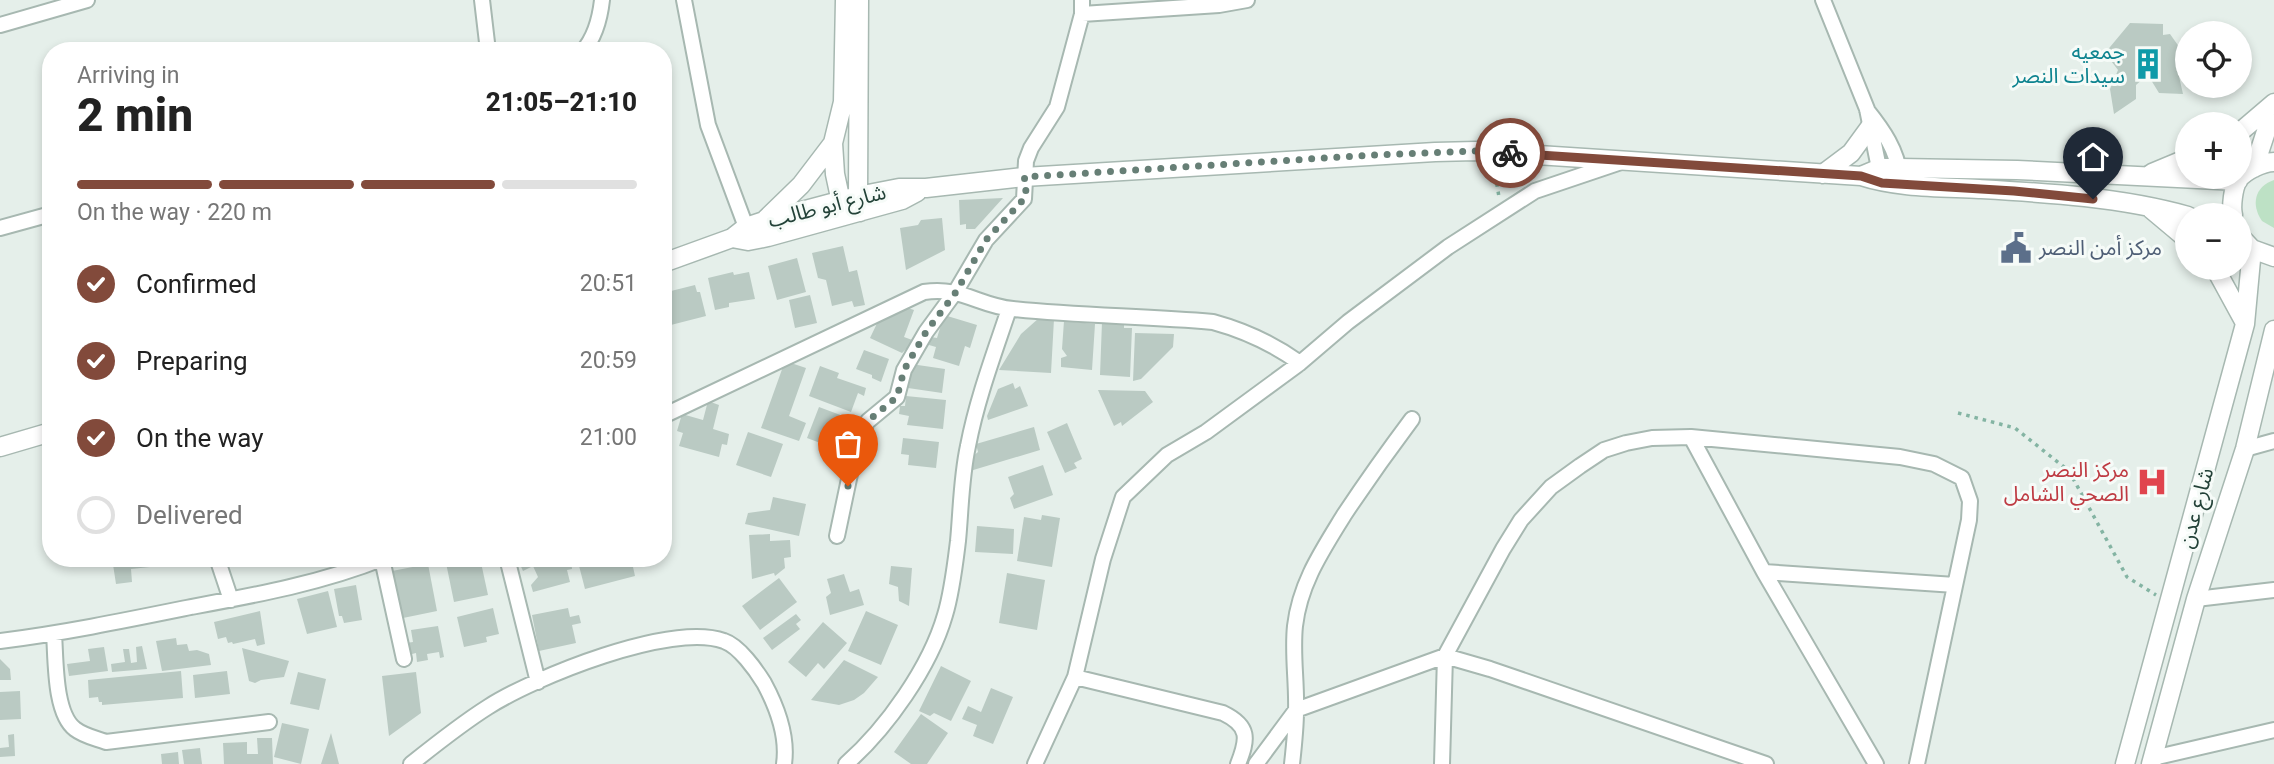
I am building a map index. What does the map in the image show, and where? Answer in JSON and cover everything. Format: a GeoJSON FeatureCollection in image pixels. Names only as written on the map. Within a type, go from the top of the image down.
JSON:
{"type":"FeatureCollection","features":[{"type":"Feature","properties":{"kind":"street"},"geometry":{"type":"LineString","coordinates":[[0,25],[87,0]]}},
{"type":"Feature","properties":{"kind":"street"},"geometry":{"type":"LineString","coordinates":[[482,0],[487,42]]}},
{"type":"Feature","properties":{"kind":"street"},"geometry":{"type":"LineString","coordinates":[[590,42],[600,16],[602,0]]}},
{"type":"Feature","properties":{"kind":"street"},"geometry":{"type":"LineString","coordinates":[[684,0],[708,125],[739,232]]}},
{"type":"Feature","properties":{"kind":"street"},"geometry":{"type":"LineString","coordinates":[[845,0],[843,102],[833,143],[835,174],[851,206]]}},
{"type":"Feature","properties":{"kind":"street"},"geometry":{"type":"LineString","coordinates":[[851,206],[859,0]]}},
{"type":"Feature","properties":{"kind":"street"},"geometry":{"type":"LineString","coordinates":[[836,536],[857,441],[868,421],[897,397],[904,370],[915,350],[956,292],[986,240],[1024,199],[1027,185],[1024,177],[1031,148],[1057,107],[1082,7],[1219,5],[1247,0]]}},
{"type":"Feature","properties":{"kind":"street"},"geometry":{"type":"LineString","coordinates":[[1823,0],[1868,118],[1881,176]]}},
{"type":"Feature","properties":{"kind":"street"},"geometry":{"type":"LineString","coordinates":[[2252,122],[2274,105]]}},
{"type":"Feature","properties":{"kind":"street"},"geometry":{"type":"LineString","coordinates":[[2253,168],[2274,105]]}},
{"type":"Feature","properties":{"kind":"street"},"geometry":{"type":"LineString","coordinates":[[1823,174],[1851,153],[1868,118]]}},
{"type":"Feature","properties":{"kind":"street"},"geometry":{"type":"LineString","coordinates":[[1868,118],[1888,139],[1900,176]]}},
{"type":"Feature","properties":{"kind":"street"},"geometry":{"type":"LineString","coordinates":[[764,220],[801,185],[833,143]]}},
{"type":"Feature","properties":{"kind":"street","name":"شارع أبو طالب"},"geometry":{"type":"LineString","coordinates":[[672,258],[764,220],[902,200],[926,188],[1024,177],[1373,155],[1476,151],[1861,176],[2175,177]]}},
{"type":"Feature","properties":{"kind":"street"},"geometry":{"type":"LineString","coordinates":[[1035,764],[1075,677],[1103,559],[1123,497],[1167,455],[1206,432],[1300,363],[1348,322],[1448,247],[1535,191],[1622,161]]}},
{"type":"Feature","properties":{"kind":"street"},"geometry":{"type":"LineString","coordinates":[[2253,168],[2274,162]]}},
{"type":"Feature","properties":{"kind":"street"},"geometry":{"type":"LineString","coordinates":[[2146,175],[2175,163]]}},
{"type":"Feature","properties":{"kind":"street","name":"شارع أبو طالب"},"geometry":{"type":"LineString","coordinates":[[1900,176],[2146,204],[2175,212]]}},
{"type":"Feature","properties":{"kind":"street"},"geometry":{"type":"LineString","coordinates":[[2146,204],[2175,229]]}},
{"type":"Feature","properties":{"kind":"street","name":"شارع أبو طالب"},"geometry":{"type":"LineString","coordinates":[[739,232],[748,242],[851,206]]}},
{"type":"Feature","properties":{"kind":"street"},"geometry":{"type":"LineString","coordinates":[[0,228],[42,216]]}},
{"type":"Feature","properties":{"kind":"street"},"geometry":{"type":"LineString","coordinates":[[2252,245],[2274,257]]}},
{"type":"Feature","properties":{"kind":"street"},"geometry":{"type":"LineString","coordinates":[[2221,280],[2245,324]]}},
{"type":"Feature","properties":{"kind":"street","name":"شارع عدن"},"geometry":{"type":"LineString","coordinates":[[2124,764],[2245,324],[2246,280]]}},
{"type":"Feature","properties":{"kind":"street"},"geometry":{"type":"LineString","coordinates":[[672,412],[923,292],[948,289],[1009,309],[1213,322],[1262,338],[1300,363]]}},
{"type":"Feature","properties":{"kind":"street"},"geometry":{"type":"LineString","coordinates":[[846,764],[892,713],[922,669],[946,614],[958,542],[967,447],[980,397],[1009,309]]}},
{"type":"Feature","properties":{"kind":"street","name":"شارع عدن"},"geometry":{"type":"LineString","coordinates":[[2152,761],[2196,599],[2245,449],[2274,330]]}},
{"type":"Feature","properties":{"kind":"street"},"geometry":{"type":"LineString","coordinates":[[1292,764],[1296,710],[1293,667],[1295,625],[1301,595],[1310,570],[1373,471],[1412,419]]}},
{"type":"Feature","properties":{"kind":"street"},"geometry":{"type":"LineString","coordinates":[[0,447],[42,435]]}},
{"type":"Feature","properties":{"kind":"street"},"geometry":{"type":"LineString","coordinates":[[1691,437],[1765,572],[1877,764]]}},
{"type":"Feature","properties":{"kind":"street"},"geometry":{"type":"LineString","coordinates":[[1442,764],[1445,656],[1521,520],[1551,487],[1604,450],[1652,438],[1691,437],[1900,457],[1934,464],[1962,478],[1970,501],[1969,520],[1917,764]]}},
{"type":"Feature","properties":{"kind":"street"},"geometry":{"type":"LineString","coordinates":[[2245,449],[2274,441]]}},
{"type":"Feature","properties":{"kind":"street"},"geometry":{"type":"LineString","coordinates":[[220,567],[231,600]]}},
{"type":"Feature","properties":{"kind":"street"},"geometry":{"type":"LineString","coordinates":[[0,641],[54,634],[231,600],[312,582],[358,567]]}},
{"type":"Feature","properties":{"kind":"street"},"geometry":{"type":"LineString","coordinates":[[385,567],[404,659]]}},
{"type":"Feature","properties":{"kind":"street"},"geometry":{"type":"LineString","coordinates":[[509,567],[538,682]]}},
{"type":"Feature","properties":{"kind":"street"},"geometry":{"type":"LineString","coordinates":[[1765,572],[1955,585]]}},
{"type":"Feature","properties":{"kind":"street"},"geometry":{"type":"LineString","coordinates":[[2196,599],[2274,590]]}},
{"type":"Feature","properties":{"kind":"street"},"geometry":{"type":"LineString","coordinates":[[54,634],[64,718],[74,729],[85,735],[106,742],[269,722]]}},
{"type":"Feature","properties":{"kind":"street"},"geometry":{"type":"LineString","coordinates":[[411,764],[489,706],[538,682],[619,651],[673,638],[702,636],[727,642],[755,668],[777,707],[786,753],[784,764]]}},
{"type":"Feature","properties":{"kind":"street"},"geometry":{"type":"LineString","coordinates":[[1256,764],[1296,710],[1445,656],[1490,669],[1731,758],[1766,764]]}},
{"type":"Feature","properties":{"kind":"street"},"geometry":{"type":"LineString","coordinates":[[1075,677],[1232,718],[1245,732],[1246,742],[1238,764]]}},
{"type":"Feature","properties":{"kind":"street"},"geometry":{"type":"LineString","coordinates":[[2152,761],[2274,730]]}},
{"type":"Feature","properties":{"kind":"path"},"geometry":{"type":"LineString","coordinates":[[1476,151],[1491,171],[1497,185],[1499,197],[1493,219]]}},
{"type":"Feature","properties":{"kind":"path"},"geometry":{"type":"LineString","coordinates":[[1958,413],[2015,428],[2069,471],[2127,577],[2169,603]]}},
{"type":"Feature","properties":{"kind":"green space"},"geometry":{"type":"Polygon","coordinates":[[[2274,180],[2274,228],[2262,221],[2256,209],[2256,197],[2262,187],[2274,180]]]}},
{"type":"Feature","properties":{"kind":"building","name":"جمعيه سيدات النصر"},"geometry":{"type":"Polygon","coordinates":[[[2130,23],[2163,24],[2163,35],[2170,34],[2175,41],[2175,94],[2159,93],[2151,80],[2144,78],[2136,85],[2136,99],[2114,114],[2110,89],[2118,70],[2105,53],[2130,23]]]}},
{"type":"Feature","properties":{"kind":"building"},"geometry":{"type":"Polygon","coordinates":[[[1003,198],[975,229],[966,229],[966,224],[960,225],[959,200],[1003,198]]]}},
{"type":"Feature","properties":{"kind":"building"},"geometry":{"type":"Polygon","coordinates":[[[942,218],[945,250],[906,270],[900,228],[918,225],[921,220],[942,218]]]}},
{"type":"Feature","properties":{"kind":"building"},"geometry":{"type":"Polygon","coordinates":[[[843,246],[849,272],[857,270],[865,305],[854,307],[852,301],[832,306],[826,280],[818,278],[812,253],[843,246]]]}},
{"type":"Feature","properties":{"kind":"building"},"geometry":{"type":"Polygon","coordinates":[[[797,258],[806,292],[777,300],[768,266],[797,258]]]}},
{"type":"Feature","properties":{"kind":"building"},"geometry":{"type":"Polygon","coordinates":[[[733,272],[734,275],[749,272],[755,299],[729,303],[729,307],[715,310],[708,278],[733,272]]]}},
{"type":"Feature","properties":{"kind":"building"},"geometry":{"type":"Polygon","coordinates":[[[695,285],[697,292],[700,292],[706,316],[672,325],[672,291],[695,285]]]}},
{"type":"Feature","properties":{"kind":"building"},"geometry":{"type":"Polygon","coordinates":[[[810,295],[817,323],[795,328],[789,300],[810,295]]]}},
{"type":"Feature","properties":{"kind":"building"},"geometry":{"type":"Polygon","coordinates":[[[902,306],[914,310],[904,337],[915,341],[902,353],[870,338],[881,315],[902,306]]]}},
{"type":"Feature","properties":{"kind":"building"},"geometry":{"type":"Polygon","coordinates":[[[944,315],[977,325],[970,348],[965,346],[959,366],[933,358],[936,347],[929,345],[931,337],[937,338],[944,315]]]}},
{"type":"Feature","properties":{"kind":"building"},"geometry":{"type":"Polygon","coordinates":[[[1039,318],[1054,319],[1051,373],[999,370],[1021,334],[1039,318]]]}},
{"type":"Feature","properties":{"kind":"building"},"geometry":{"type":"Polygon","coordinates":[[[1064,321],[1095,324],[1092,370],[1061,367],[1061,358],[1067,356],[1062,349],[1064,321]]]}},
{"type":"Feature","properties":{"kind":"building"},"geometry":{"type":"Polygon","coordinates":[[[1102,322],[1124,323],[1124,328],[1132,328],[1130,377],[1100,375],[1102,322]]]}},
{"type":"Feature","properties":{"kind":"building"},"geometry":{"type":"Polygon","coordinates":[[[1135,333],[1174,334],[1173,347],[1141,379],[1133,381],[1135,333]]]}},
{"type":"Feature","properties":{"kind":"building"},"geometry":{"type":"Polygon","coordinates":[[[864,350],[889,359],[881,382],[856,369],[864,350]]]}},
{"type":"Feature","properties":{"kind":"building"},"geometry":{"type":"Polygon","coordinates":[[[785,361],[806,368],[789,416],[806,423],[799,441],[761,428],[785,361]]]}},
{"type":"Feature","properties":{"kind":"building"},"geometry":{"type":"Polygon","coordinates":[[[911,364],[945,369],[942,393],[908,388],[911,364]]]}},
{"type":"Feature","properties":{"kind":"building"},"geometry":{"type":"Polygon","coordinates":[[[820,366],[839,373],[837,378],[866,388],[864,396],[858,393],[851,412],[809,396],[820,366]]]}},
{"type":"Feature","properties":{"kind":"building"},"geometry":{"type":"Polygon","coordinates":[[[1013,383],[1015,389],[1020,386],[1028,406],[988,420],[987,416],[998,389],[1013,383]]]}},
{"type":"Feature","properties":{"kind":"building"},"geometry":{"type":"Polygon","coordinates":[[[1098,390],[1145,391],[1153,402],[1122,426],[1121,422],[1114,426],[1098,390]]]}},
{"type":"Feature","properties":{"kind":"building"},"geometry":{"type":"Polygon","coordinates":[[[906,396],[946,400],[943,429],[907,425],[909,416],[899,414],[900,406],[905,406],[906,396]]]}},
{"type":"Feature","properties":{"kind":"building"},"geometry":{"type":"Polygon","coordinates":[[[708,401],[719,405],[713,429],[729,434],[727,445],[722,444],[719,457],[679,446],[683,433],[677,431],[682,414],[703,420],[708,401]]]}},
{"type":"Feature","properties":{"kind":"building"},"geometry":{"type":"Polygon","coordinates":[[[819,407],[843,416],[831,447],[807,438],[819,407]]]}},
{"type":"Feature","properties":{"kind":"building"},"geometry":{"type":"Polygon","coordinates":[[[1067,423],[1082,459],[1074,463],[1077,468],[1065,473],[1047,432],[1067,423]]]}},
{"type":"Feature","properties":{"kind":"building"},"geometry":{"type":"Polygon","coordinates":[[[1034,427],[1040,450],[970,471],[972,457],[978,452],[976,444],[1034,427]]]}},
{"type":"Feature","properties":{"kind":"building"},"geometry":{"type":"Polygon","coordinates":[[[748,432],[783,444],[771,477],[736,465],[748,432]]]}},
{"type":"Feature","properties":{"kind":"building"},"geometry":{"type":"Polygon","coordinates":[[[903,438],[939,442],[936,468],[908,465],[909,455],[901,454],[903,438]]]}},
{"type":"Feature","properties":{"kind":"building"},"geometry":{"type":"Polygon","coordinates":[[[1043,465],[1053,495],[1014,509],[1010,498],[1014,494],[1008,477],[1043,465]]]}},
{"type":"Feature","properties":{"kind":"building"},"geometry":{"type":"Polygon","coordinates":[[[773,497],[806,504],[799,536],[745,524],[748,513],[770,510],[773,497]]]}},
{"type":"Feature","properties":{"kind":"building"},"geometry":{"type":"Polygon","coordinates":[[[1042,515],[1060,518],[1052,567],[1017,561],[1024,517],[1041,520],[1042,515]]]}},
{"type":"Feature","properties":{"kind":"building"},"geometry":{"type":"Polygon","coordinates":[[[977,526],[1014,529],[1013,554],[975,552],[977,526]]]}},
{"type":"Feature","properties":{"kind":"building"},"geometry":{"type":"Polygon","coordinates":[[[770,534],[770,541],[790,540],[791,557],[784,558],[785,568],[775,576],[774,573],[752,579],[749,535],[770,534]]]}},
{"type":"Feature","properties":{"kind":"building"},"geometry":{"type":"Polygon","coordinates":[[[891,566],[912,568],[909,606],[899,601],[898,587],[889,584],[891,566]]]}},
{"type":"Feature","properties":{"kind":"building"},"geometry":{"type":"Polygon","coordinates":[[[113,567],[150,567],[131,569],[132,582],[116,584],[113,567]]]}},
{"type":"Feature","properties":{"kind":"building"},"geometry":{"type":"Polygon","coordinates":[[[429,567],[437,611],[403,618],[392,571],[429,567]]]}},
{"type":"Feature","properties":{"kind":"building"},"geometry":{"type":"Polygon","coordinates":[[[447,567],[482,567],[488,595],[454,602],[447,567]]]}},
{"type":"Feature","properties":{"kind":"building"},"geometry":{"type":"Polygon","coordinates":[[[533,567],[572,567],[567,570],[570,582],[533,592],[531,585],[538,577],[533,567]]]}},
{"type":"Feature","properties":{"kind":"building"},"geometry":{"type":"Polygon","coordinates":[[[579,567],[633,567],[635,576],[585,589],[579,567]]]}},
{"type":"Feature","properties":{"kind":"building"},"geometry":{"type":"Polygon","coordinates":[[[1007,573],[1045,580],[1037,630],[999,623],[1007,573]]]}},
{"type":"Feature","properties":{"kind":"building"},"geometry":{"type":"Polygon","coordinates":[[[844,574],[850,592],[859,589],[864,605],[830,615],[826,597],[831,593],[827,579],[844,574]]]}},
{"type":"Feature","properties":{"kind":"building"},"geometry":{"type":"Polygon","coordinates":[[[779,578],[797,602],[760,630],[742,606],[779,578]]]}},
{"type":"Feature","properties":{"kind":"building"},"geometry":{"type":"Polygon","coordinates":[[[356,585],[362,620],[344,623],[342,616],[339,616],[334,589],[356,585]]]}},
{"type":"Feature","properties":{"kind":"building"},"geometry":{"type":"Polygon","coordinates":[[[328,591],[337,627],[307,634],[297,599],[328,591]]]}},
{"type":"Feature","properties":{"kind":"building"},"geometry":{"type":"Polygon","coordinates":[[[493,608],[499,634],[486,637],[487,642],[464,647],[457,617],[493,608]]]}},
{"type":"Feature","properties":{"kind":"building"},"geometry":{"type":"Polygon","coordinates":[[[568,608],[570,617],[579,615],[581,623],[572,625],[576,643],[539,651],[532,615],[568,608]]]}},
{"type":"Feature","properties":{"kind":"building"},"geometry":{"type":"Polygon","coordinates":[[[260,611],[265,644],[257,646],[255,639],[233,644],[228,643],[226,637],[218,639],[214,622],[260,611]]]}},
{"type":"Feature","properties":{"kind":"building"},"geometry":{"type":"Polygon","coordinates":[[[866,611],[898,625],[881,665],[848,651],[866,611]]]}},
{"type":"Feature","properties":{"kind":"building"},"geometry":{"type":"Polygon","coordinates":[[[796,614],[801,620],[796,624],[800,629],[772,650],[763,638],[796,614]]]}},
{"type":"Feature","properties":{"kind":"building"},"geometry":{"type":"Polygon","coordinates":[[[823,622],[847,643],[824,669],[818,663],[806,677],[788,662],[823,622]]]}},
{"type":"Feature","properties":{"kind":"building"},"geometry":{"type":"Polygon","coordinates":[[[438,626],[444,657],[440,658],[439,652],[427,654],[428,660],[417,662],[416,653],[408,655],[406,643],[413,642],[411,630],[438,626]]]}},
{"type":"Feature","properties":{"kind":"building"},"geometry":{"type":"Polygon","coordinates":[[[176,638],[177,645],[187,644],[189,651],[197,650],[209,654],[211,665],[162,671],[156,641],[176,638]]]}},
{"type":"Feature","properties":{"kind":"building"},"geometry":{"type":"Polygon","coordinates":[[[142,646],[147,669],[112,672],[111,664],[125,662],[123,649],[129,649],[131,663],[137,662],[136,647],[142,646]]]}},
{"type":"Feature","properties":{"kind":"building"},"geometry":{"type":"Polygon","coordinates":[[[104,647],[108,671],[69,676],[67,664],[90,661],[88,649],[104,647]]]}},
{"type":"Feature","properties":{"kind":"building"},"geometry":{"type":"Polygon","coordinates":[[[242,648],[289,661],[284,677],[255,683],[249,681],[242,648]]]}},
{"type":"Feature","properties":{"kind":"building"},"geometry":{"type":"Polygon","coordinates":[[[0,659],[10,669],[11,680],[0,680],[0,659]]]}},
{"type":"Feature","properties":{"kind":"building"},"geometry":{"type":"Polygon","coordinates":[[[844,660],[878,677],[854,700],[839,705],[811,700],[844,660]]]}},
{"type":"Feature","properties":{"kind":"building"},"geometry":{"type":"Polygon","coordinates":[[[941,666],[971,681],[951,721],[934,713],[930,716],[919,711],[941,666]]]}},
{"type":"Feature","properties":{"kind":"building"},"geometry":{"type":"Polygon","coordinates":[[[181,671],[183,698],[102,705],[98,697],[89,698],[88,680],[181,671]]]}},
{"type":"Feature","properties":{"kind":"building"},"geometry":{"type":"Polygon","coordinates":[[[227,671],[230,694],[195,698],[193,675],[227,671]]]}},
{"type":"Feature","properties":{"kind":"building"},"geometry":{"type":"Polygon","coordinates":[[[298,672],[326,679],[319,710],[290,704],[298,672]]]}},
{"type":"Feature","properties":{"kind":"building"},"geometry":{"type":"Polygon","coordinates":[[[416,672],[421,713],[389,736],[382,676],[416,672]]]}},
{"type":"Feature","properties":{"kind":"building"},"geometry":{"type":"Polygon","coordinates":[[[991,688],[1013,697],[993,744],[973,736],[977,725],[962,719],[968,706],[981,712],[991,688]]]}},
{"type":"Feature","properties":{"kind":"building"},"geometry":{"type":"Polygon","coordinates":[[[20,691],[21,719],[0,720],[0,692],[20,691]]]}},
{"type":"Feature","properties":{"kind":"building"},"geometry":{"type":"Polygon","coordinates":[[[921,714],[948,733],[927,764],[911,764],[894,752],[921,714]]]}},
{"type":"Feature","properties":{"kind":"building"},"geometry":{"type":"Polygon","coordinates":[[[282,723],[309,729],[301,764],[274,757],[282,723]]]}},
{"type":"Feature","properties":{"kind":"building"},"geometry":{"type":"Polygon","coordinates":[[[331,733],[339,764],[321,764],[331,733]]]}},
{"type":"Feature","properties":{"kind":"building"},"geometry":{"type":"Polygon","coordinates":[[[14,734],[15,756],[0,757],[0,748],[9,747],[8,735],[14,734]]]}},
{"type":"Feature","properties":{"kind":"building"},"geometry":{"type":"Polygon","coordinates":[[[257,738],[272,738],[273,764],[224,764],[223,743],[247,742],[247,754],[258,754],[257,738]]]}},
{"type":"Feature","properties":{"kind":"building"},"geometry":{"type":"Polygon","coordinates":[[[200,748],[202,764],[184,764],[182,750],[200,748]]]}},
{"type":"Feature","properties":{"kind":"building"},"geometry":{"type":"Polygon","coordinates":[[[178,752],[179,764],[162,764],[161,754],[178,752]]]}},
{"type":"Feature","properties":{"kind":"way so far"},"geometry":{"type":"LineString","coordinates":[[848,486],[857,441],[868,421],[897,397],[904,370],[926,332],[956,292],[986,240],[1021,204],[1027,185],[1024,177],[1373,155],[1476,151],[1510,153]]}},
{"type":"Feature","properties":{"kind":"place","name":"جمعيه سيدات النصر"},"geometry":{"type":"Point","coordinates":[2148,64]}},
{"type":"Feature","properties":{"kind":"place","name":"مركز أمن النصر"},"geometry":{"type":"Point","coordinates":[2016,248]}},
{"type":"Feature","properties":{"kind":"place","name":"مركز النصر الصحي الشامل"},"geometry":{"type":"Point","coordinates":[2152,482]}},
{"type":"Feature","properties":{"kind":"route"},"geometry":{"type":"LineString","coordinates":[[1510,153],[1861,176],[1882,183],[2093,199]]}}]}
